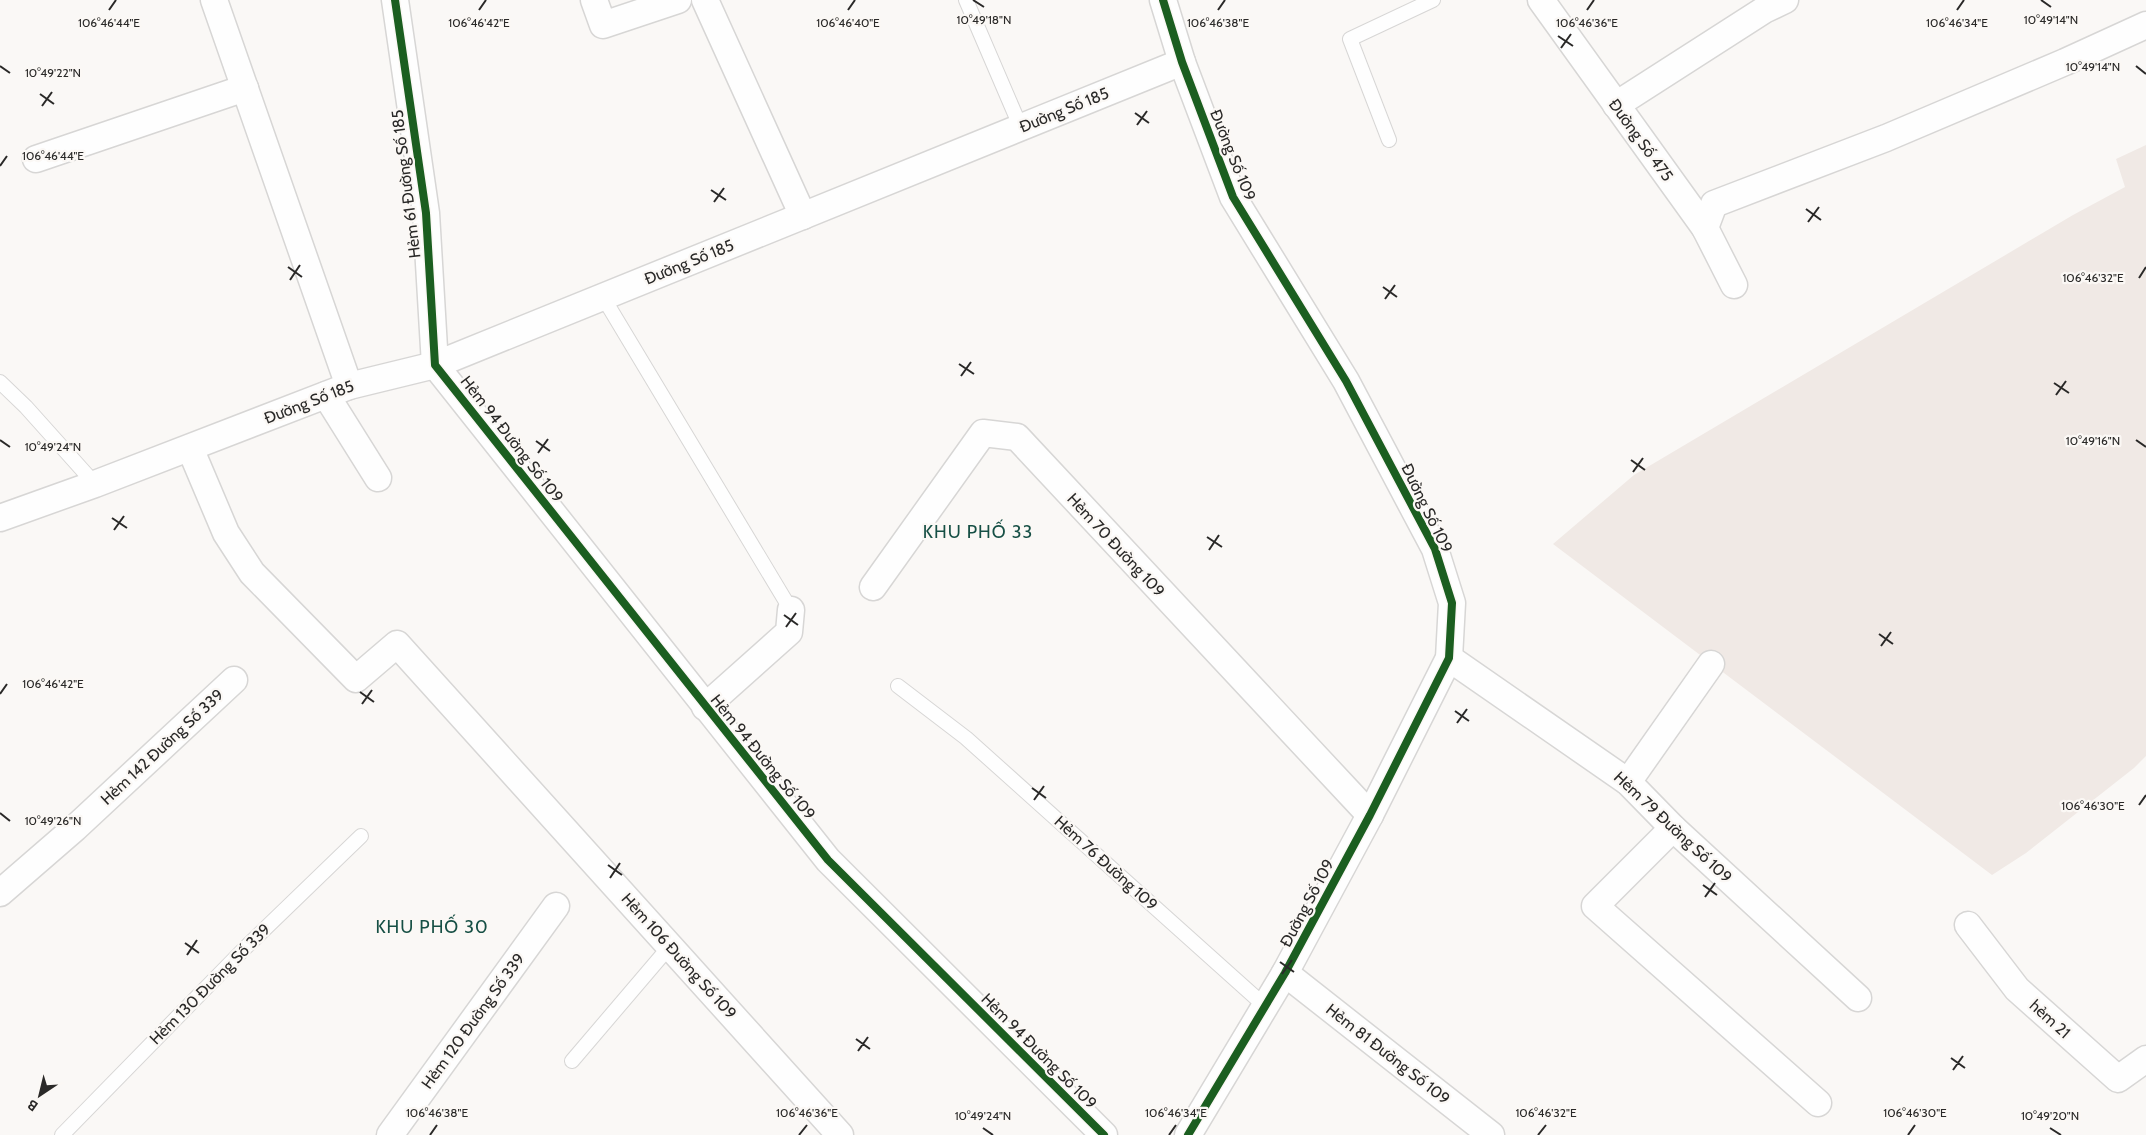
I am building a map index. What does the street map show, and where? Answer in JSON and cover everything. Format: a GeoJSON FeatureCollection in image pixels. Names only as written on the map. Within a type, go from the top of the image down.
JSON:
{"type":"FeatureCollection","features":[{"type":"Feature","properties":{"kind":"street"},"geometry":{"type":"LineString","coordinates":[[214,0],[245,88],[337,390],[378,478]]}},
{"type":"Feature","properties":{"kind":"street","name":"Hẻm 61 Đường Số 185"},"geometry":{"type":"LineString","coordinates":[[395,0],[426,212],[435,365]]}},
{"type":"Feature","properties":{"kind":"street"},"geometry":{"type":"LineString","coordinates":[[594,0],[603,25],[678,0]]}},
{"type":"Feature","properties":{"kind":"street"},"geometry":{"type":"LineString","coordinates":[[705,0],[803,216]]}},
{"type":"Feature","properties":{"kind":"street","name":"Đường Số 109"},"geometry":{"type":"LineString","coordinates":[[1163,0],[1182,62],[1233,198],[1346,380],[1435,549],[1452,603],[1449,658],[1370,815],[1285,973],[1188,1135]]}},
{"type":"Feature","properties":{"kind":"street","name":"Đường Số 475"},"geometry":{"type":"LineString","coordinates":[[1540,0],[1705,228],[1734,285]]}},
{"type":"Feature","properties":{"kind":"street"},"geometry":{"type":"LineString","coordinates":[[1616,105],[1764,10],[1785,0]]}},
{"type":"Feature","properties":{"kind":"street"},"geometry":{"type":"LineString","coordinates":[[1705,228],[1714,204],[1886,138],[2056,66],[2146,25]]}},
{"type":"Feature","properties":{"kind":"street","name":"Đường Số 185"},"geometry":{"type":"LineString","coordinates":[[0,518],[190,448],[337,390],[435,365],[1182,62]]}},
{"type":"Feature","properties":{"kind":"street"},"geometry":{"type":"LineString","coordinates":[[36,159],[245,88]]}},
{"type":"Feature","properties":{"kind":"street","name":"Hẻm 94 Đường Số 109"},"geometry":{"type":"LineString","coordinates":[[435,365],[828,860],[1104,1135]]}},
{"type":"Feature","properties":{"kind":"street","name":"Hẻm 70 Đường 109"},"geometry":{"type":"LineString","coordinates":[[872,587],[983,433],[1017,437],[1370,815]]}},
{"type":"Feature","properties":{"kind":"street","name":"Hẻm 106 Đường Số 109"},"geometry":{"type":"LineString","coordinates":[[190,448],[226,533],[252,573],[356,679],[397,644],[840,1135]]}},
{"type":"Feature","properties":{"kind":"street"},"geometry":{"type":"LineString","coordinates":[[705,707],[789,632],[791,610]]}},
{"type":"Feature","properties":{"kind":"street","name":"Hẻm 79 Đường Số 109"},"geometry":{"type":"LineString","coordinates":[[1449,658],[1628,782],[1673,828],[1858,998]]}},
{"type":"Feature","properties":{"kind":"street"},"geometry":{"type":"LineString","coordinates":[[1628,782],[1711,664]]}},
{"type":"Feature","properties":{"kind":"street","name":"Hẻm 142 Đường Số 339"},"geometry":{"type":"LineString","coordinates":[[0,894],[75,828],[234,680]]}},
{"type":"Feature","properties":{"kind":"street"},"geometry":{"type":"LineString","coordinates":[[1673,828],[1595,906],[1818,1103]]}},
{"type":"Feature","properties":{"kind":"street","name":"Hẻm 120 Đường Số 339"},"geometry":{"type":"LineString","coordinates":[[390,1135],[556,906]]}},
{"type":"Feature","properties":{"kind":"street","name":"hẻm 21"},"geometry":{"type":"LineString","coordinates":[[1968,925],[2017,989],[2118,1079],[2146,1059]]}},
{"type":"Feature","properties":{"kind":"street","name":"Hẻm 81 Đường Số 109"},"geometry":{"type":"LineString","coordinates":[[1285,973],[1491,1135]]}},
{"type":"Feature","properties":{"kind":"lane"},"geometry":{"type":"LineString","coordinates":[[966,0],[1021,128]]}},
{"type":"Feature","properties":{"kind":"lane"},"geometry":{"type":"LineString","coordinates":[[1390,140],[1350,39],[1433,0]]}},
{"type":"Feature","properties":{"kind":"lane"},"geometry":{"type":"LineString","coordinates":[[603,297],[791,610]]}},
{"type":"Feature","properties":{"kind":"lane"},"geometry":{"type":"LineString","coordinates":[[0,382],[26,407],[95,484]]}},
{"type":"Feature","properties":{"kind":"lane","name":"Hẻm 76 Đường 109"},"geometry":{"type":"LineString","coordinates":[[898,686],[966,738],[1265,1006]]}},
{"type":"Feature","properties":{"kind":"lane","name":"Hẻm 130 Đường Số 339"},"geometry":{"type":"LineString","coordinates":[[62,1135],[245,948],[360,836]]}},
{"type":"Feature","properties":{"kind":"lane"},"geometry":{"type":"LineString","coordinates":[[572,1061],[670,946]]}},
{"type":"Feature","properties":{"kind":"shaded area"},"geometry":{"type":"Polygon","coordinates":[[[2146,145],[2146,756],[2134,768],[2026,853],[1992,875],[1553,544],[1634,475],[2073,215],[2125,187],[2116,159],[2146,145]]]}},
{"type":"Feature","properties":{"kind":"cycle path"},"geometry":{"type":"LineString","coordinates":[[395,0],[426,213],[435,365],[828,860],[1104,1135]]}},
{"type":"Feature","properties":{"kind":"cycle path"},"geometry":{"type":"LineString","coordinates":[[1163,0],[1182,62],[1233,197],[1346,381],[1435,549],[1452,603],[1449,658],[1370,815],[1285,973],[1188,1135]]}},
{"type":"Feature","properties":{"kind":"district","name":"KHU PHỐ 33"},"geometry":{"type":"Point","coordinates":[978,532]}},
{"type":"Feature","properties":{"kind":"district","name":"KHU PHỐ 30"},"geometry":{"type":"Point","coordinates":[432,927]}}]}
